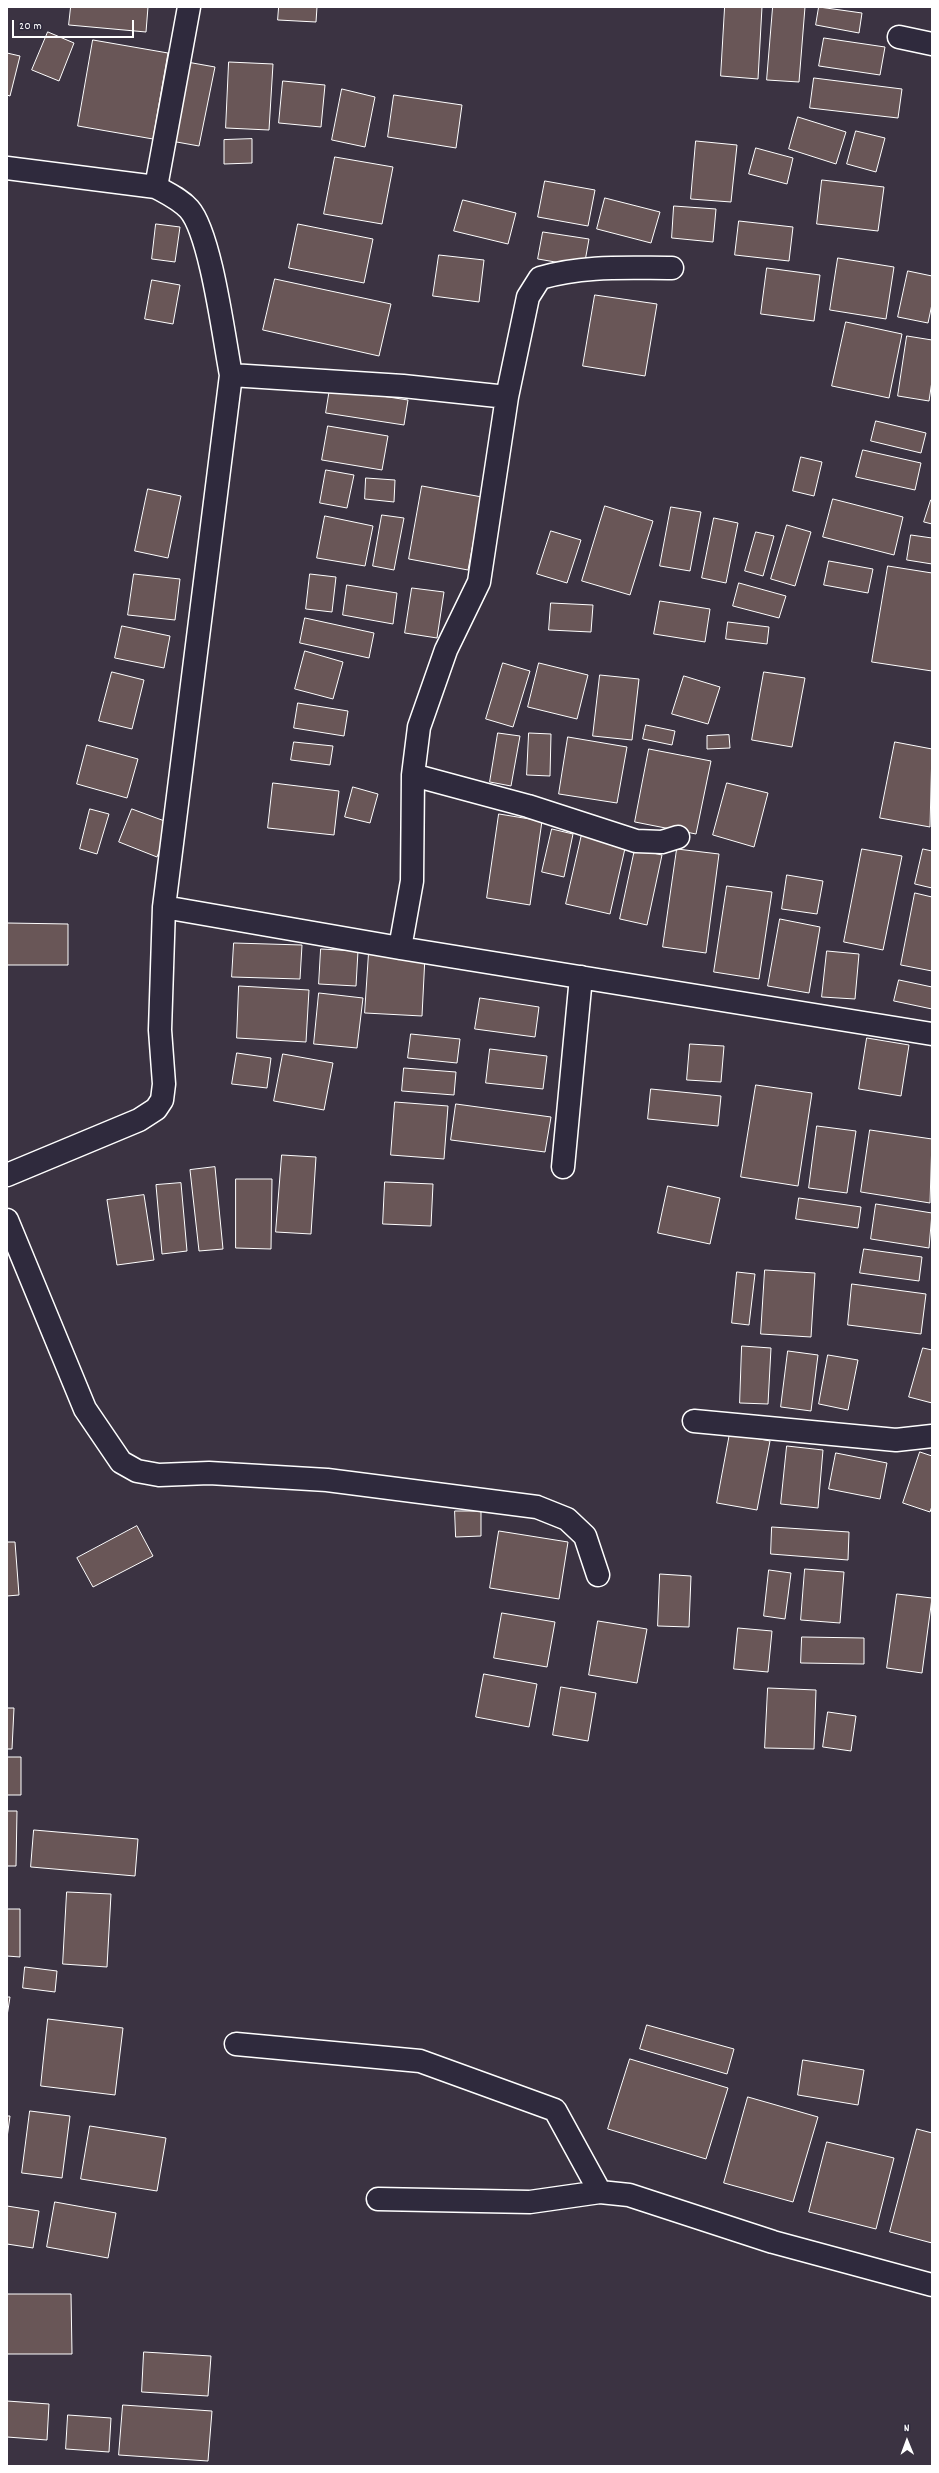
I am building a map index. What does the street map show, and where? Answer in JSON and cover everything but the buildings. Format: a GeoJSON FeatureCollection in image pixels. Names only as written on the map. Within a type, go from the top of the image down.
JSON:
{"type":"FeatureCollection","features":[{"type":"Feature","properties":{"kind":"street"},"geometry":{"type":"LineString","coordinates":[[156,187],[189,7]]}},
{"type":"Feature","properties":{"kind":"street"},"geometry":{"type":"LineString","coordinates":[[899,37],[932,44]]}},
{"type":"Feature","properties":{"kind":"street"},"geometry":{"type":"LineString","coordinates":[[7,168],[156,187],[172,195],[189,209],[199,226],[216,291],[230,374],[164,907],[160,1030],[164,1084],[162,1100],[156,1109],[139,1120],[7,1175]]}},
{"type":"Feature","properties":{"kind":"street"},"geometry":{"type":"LineString","coordinates":[[400,948],[412,881],[413,775],[419,727],[446,650],[479,582],[507,397],[528,297],[540,278],[582,268],[672,268]]}},
{"type":"Feature","properties":{"kind":"street"},"geometry":{"type":"LineString","coordinates":[[230,374],[403,386],[507,397]]}},
{"type":"Feature","properties":{"kind":"street"},"geometry":{"type":"LineString","coordinates":[[413,775],[528,806],[636,841],[662,842],[678,837]]}},
{"type":"Feature","properties":{"kind":"street"},"geometry":{"type":"LineString","coordinates":[[164,907],[400,948],[932,1034]]}},
{"type":"Feature","properties":{"kind":"street"},"geometry":{"type":"LineString","coordinates":[[563,1167],[581,977]]}},
{"type":"Feature","properties":{"kind":"street"},"geometry":{"type":"LineString","coordinates":[[7,1220],[85,1409],[121,1462],[137,1471],[159,1475],[209,1472],[327,1480],[537,1507],[566,1519],[585,1536],[598,1576]]}},
{"type":"Feature","properties":{"kind":"street"},"geometry":{"type":"LineString","coordinates":[[694,1421],[896,1440],[932,1436]]}},
{"type":"Feature","properties":{"kind":"street"},"geometry":{"type":"LineString","coordinates":[[236,2044],[420,2061],[555,2110],[600,2192]]}},
{"type":"Feature","properties":{"kind":"street"},"geometry":{"type":"LineString","coordinates":[[378,2199],[530,2202],[600,2192],[629,2195],[773,2242],[932,2285]]}}]}
